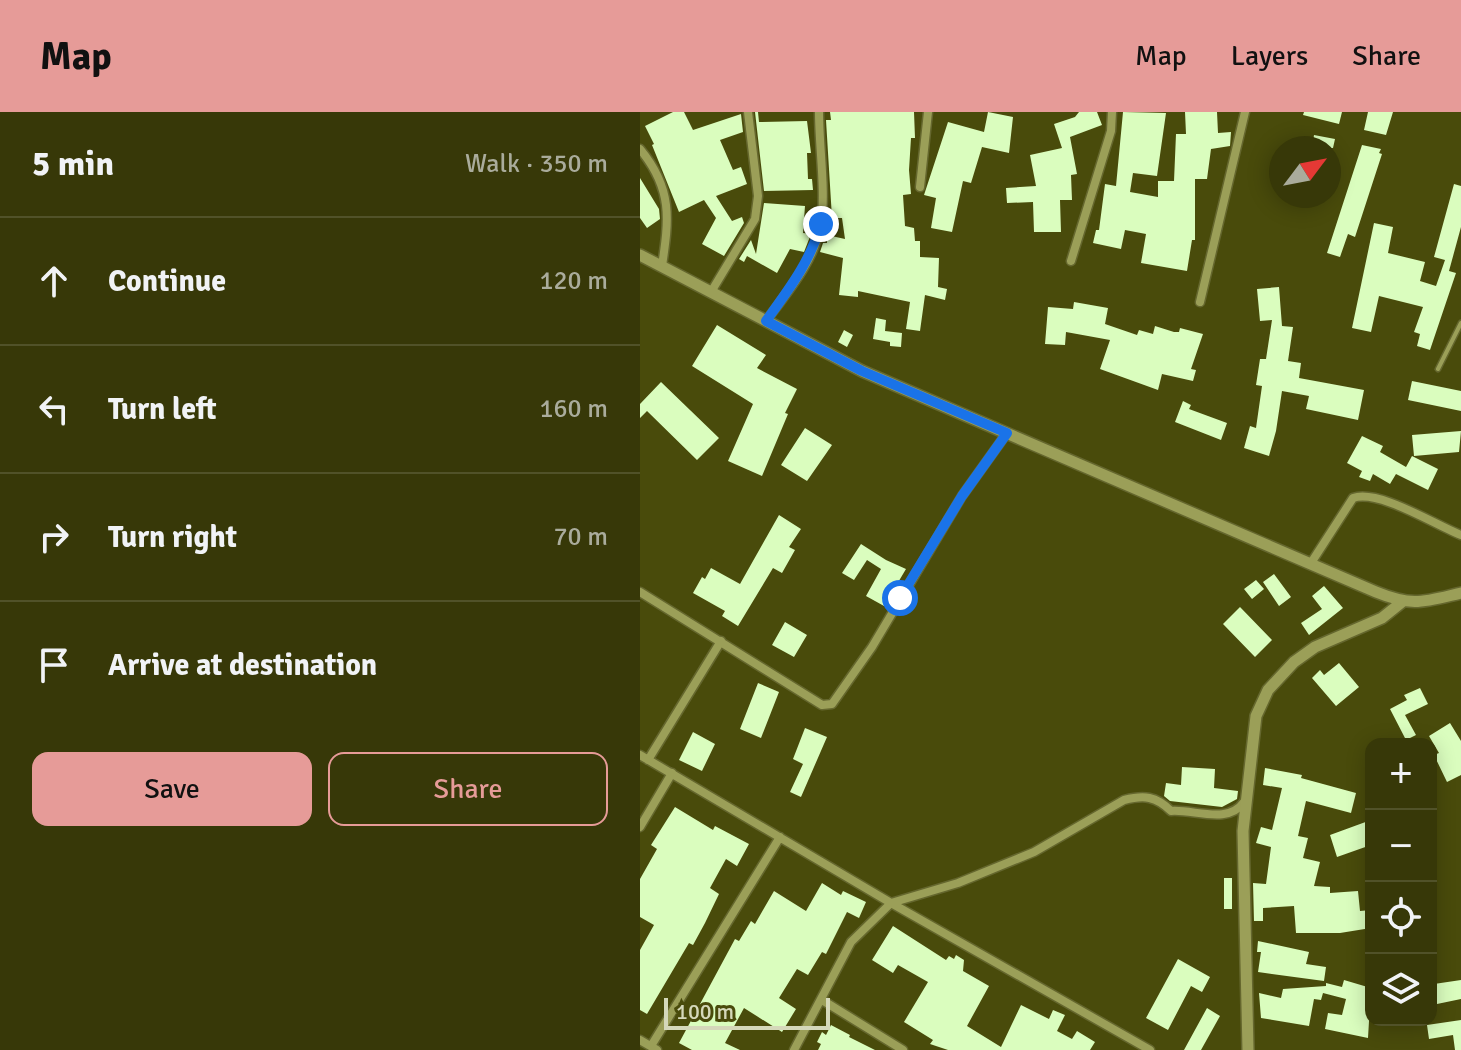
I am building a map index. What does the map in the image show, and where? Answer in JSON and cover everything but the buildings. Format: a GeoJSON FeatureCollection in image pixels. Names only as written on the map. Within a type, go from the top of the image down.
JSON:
{"type":"FeatureCollection","features":[{"type":"Feature","properties":{"kind":"street"},"geometry":{"type":"LineString","coordinates":[[711,292],[755,219],[758,196],[748,112]]}},
{"type":"Feature","properties":{"kind":"street"},"geometry":{"type":"LineString","coordinates":[[766,321],[793,287],[816,243],[821,224],[819,112]]}},
{"type":"Feature","properties":{"kind":"street"},"geometry":{"type":"LineString","coordinates":[[920,187],[928,112]]}},
{"type":"Feature","properties":{"kind":"street"},"geometry":{"type":"LineString","coordinates":[[1071,261],[1111,131],[1112,112]]}},
{"type":"Feature","properties":{"kind":"street"},"geometry":{"type":"LineString","coordinates":[[1200,302],[1245,112]]}},
{"type":"Feature","properties":{"kind":"street"},"geometry":{"type":"LineString","coordinates":[[640,149],[660,181],[666,201],[669,221],[662,266]]}},
{"type":"Feature","properties":{"kind":"street"},"geometry":{"type":"LineString","coordinates":[[640,255],[862,371],[1376,592],[1402,602],[1421,602],[1461,593]]}},
{"type":"Feature","properties":{"kind":"street"},"geometry":{"type":"LineString","coordinates":[[640,592],[822,705],[832,704],[872,647],[962,496],[1007,433]]}},
{"type":"Feature","properties":{"kind":"street"},"geometry":{"type":"LineString","coordinates":[[1311,563],[1353,498],[1359,496],[1389,502],[1461,535]]}},
{"type":"Feature","properties":{"kind":"street"},"geometry":{"type":"LineString","coordinates":[[1376,592],[1382,618]]}},
{"type":"Feature","properties":{"kind":"street"},"geometry":{"type":"LineString","coordinates":[[1248,1050],[1243,847],[1256,716],[1268,690],[1294,662],[1315,647],[1382,618],[1402,602]]}},
{"type":"Feature","properties":{"kind":"street"},"geometry":{"type":"LineString","coordinates":[[721,641],[644,758],[1150,1050]]}},
{"type":"Feature","properties":{"kind":"street"},"geometry":{"type":"LineString","coordinates":[[640,827],[672,773]]}},
{"type":"Feature","properties":{"kind":"street"},"geometry":{"type":"LineString","coordinates":[[794,1050],[851,942],[891,903],[958,883],[1034,852],[1124,800],[1140,796],[1158,799],[1171,811],[1185,810],[1215,816],[1240,808],[1247,798]]}},
{"type":"Feature","properties":{"kind":"street"},"geometry":{"type":"LineString","coordinates":[[640,1040],[654,1048],[780,837]]}},
{"type":"Feature","properties":{"kind":"street"},"geometry":{"type":"LineString","coordinates":[[822,1000],[903,1050]]}},
{"type":"Feature","properties":{"kind":"lane"},"geometry":{"type":"LineString","coordinates":[[1438,369],[1461,323]]}},
{"type":"Feature","properties":{"kind":"route"},"geometry":{"type":"LineString","coordinates":[[821,224],[816,243],[793,287],[766,321],[862,371],[1007,433],[962,496],[900,598]]}}]}
